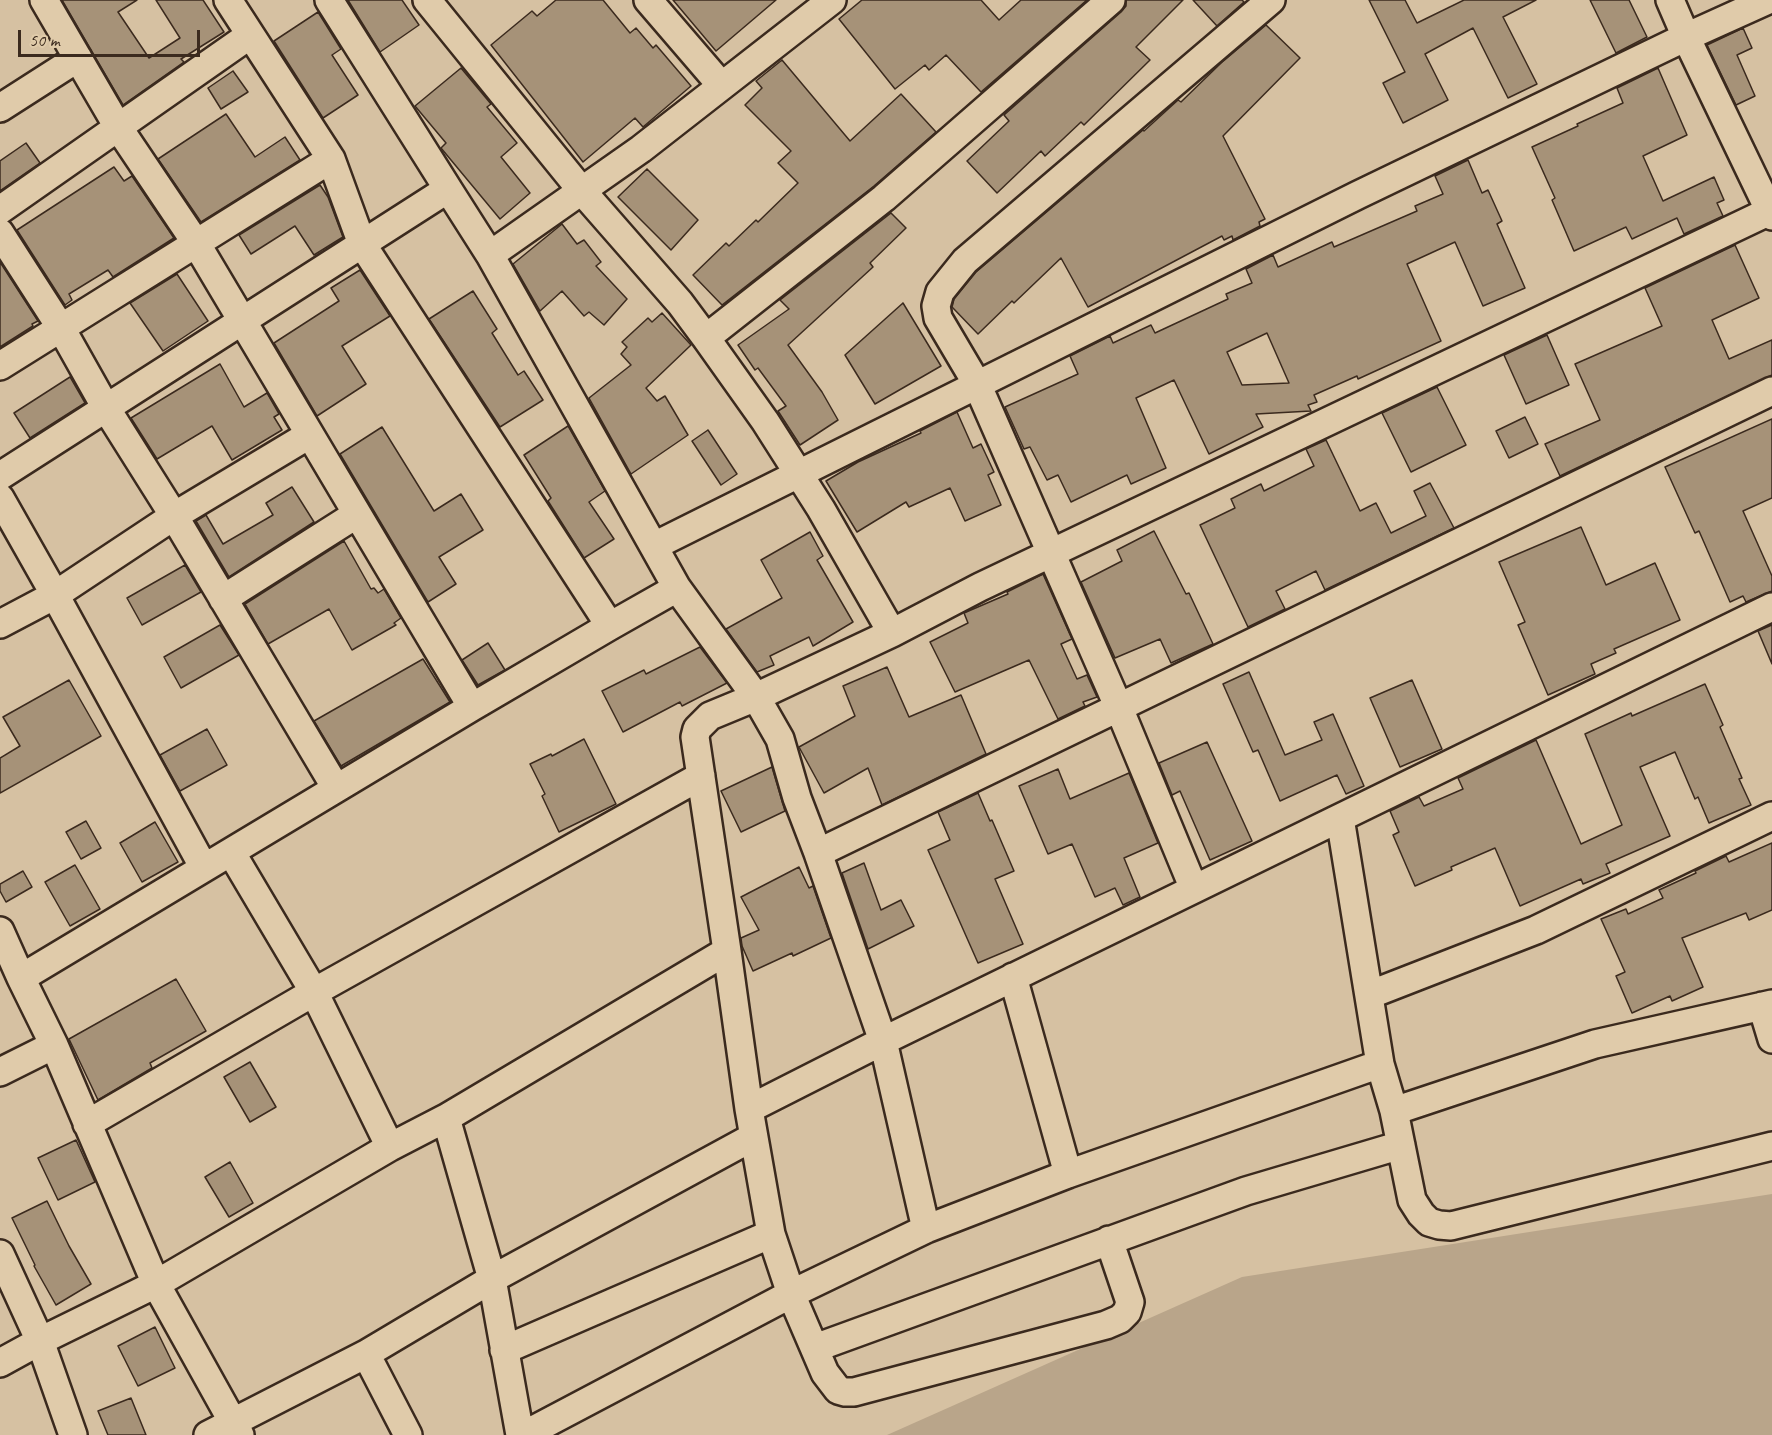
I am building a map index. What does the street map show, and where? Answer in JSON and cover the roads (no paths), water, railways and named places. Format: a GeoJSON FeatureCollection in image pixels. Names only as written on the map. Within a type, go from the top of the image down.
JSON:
{"type":"FeatureCollection","features":[{"type":"Feature","properties":{"kind":"street"},"geometry":{"type":"LineString","coordinates":[[44,0],[118,127],[196,243],[472,707]]}},
{"type":"Feature","properties":{"kind":"street"},"geometry":{"type":"LineString","coordinates":[[228,0],[331,159],[362,244],[610,626]]}},
{"type":"Feature","properties":{"kind":"street"},"geometry":{"type":"LineString","coordinates":[[329,0],[490,255],[677,588],[756,697],[780,739],[797,798],[883,1041],[926,1229]]}},
{"type":"Feature","properties":{"kind":"street"},"geometry":{"type":"LineString","coordinates":[[427,0],[582,191],[680,303],[706,338],[765,421],[892,633]]}},
{"type":"Feature","properties":{"kind":"street"},"geometry":{"type":"LineString","coordinates":[[648,0],[721,85]]}},
{"type":"Feature","properties":{"kind":"street"},"geometry":{"type":"LineString","coordinates":[[490,255],[641,149],[832,0]]}},
{"type":"Feature","properties":{"kind":"street"},"geometry":{"type":"LineString","coordinates":[[706,338],[884,198],[1111,0]]}},
{"type":"Feature","properties":{"kind":"street"},"geometry":{"type":"LineString","coordinates":[[1194,889],[1119,708],[977,384],[938,318],[936,306],[940,292],[965,261],[1271,0]]}},
{"type":"Feature","properties":{"kind":"street"},"geometry":{"type":"LineString","coordinates":[[1109,1240],[1130,1302],[1127,1311],[1120,1319],[1106,1325],[854,1392],[838,1390],[832,1384],[791,1294],[771,1234],[753,1137],[695,737],[697,729],[710,716],[892,633],[980,587],[1768,199],[1686,37],[1670,0]]}},
{"type":"Feature","properties":{"kind":"street"},"geometry":{"type":"LineString","coordinates":[[654,546],[1358,195],[1686,37],[1768,0]]}},
{"type":"Feature","properties":{"kind":"street"},"geometry":{"type":"LineString","coordinates":[[0,210],[250,35]]}},
{"type":"Feature","properties":{"kind":"street"},"geometry":{"type":"LineString","coordinates":[[0,108],[78,58]]}},
{"type":"Feature","properties":{"kind":"street"},"geometry":{"type":"LineString","coordinates":[[0,366],[331,159]]}},
{"type":"Feature","properties":{"kind":"street"},"geometry":{"type":"LineString","coordinates":[[0,476],[448,189]]}},
{"type":"Feature","properties":{"kind":"street"},"geometry":{"type":"LineString","coordinates":[[0,233],[61,328],[106,408],[174,516],[336,788]]}},
{"type":"Feature","properties":{"kind":"street"},"geometry":{"type":"LineString","coordinates":[[818,853],[1772,391]]}},
{"type":"Feature","properties":{"kind":"street"},"geometry":{"type":"LineString","coordinates":[[0,624],[55,594],[174,516],[309,435]]}},
{"type":"Feature","properties":{"kind":"street"},"geometry":{"type":"LineString","coordinates":[[0,498],[55,594],[204,868]]}},
{"type":"Feature","properties":{"kind":"street"},"geometry":{"type":"LineString","coordinates":[[223,599],[357,514]]}},
{"type":"Feature","properties":{"kind":"street"},"geometry":{"type":"LineString","coordinates":[[21,978],[472,707],[677,588]]}},
{"type":"Feature","properties":{"kind":"street"},"geometry":{"type":"LineString","coordinates":[[749,1109],[1013,977],[1772,607]]}},
{"type":"Feature","properties":{"kind":"street"},"geometry":{"type":"LineString","coordinates":[[87,1124],[314,992],[701,776]]}},
{"type":"Feature","properties":{"kind":"street"},"geometry":{"type":"LineString","coordinates":[[1369,995],[1536,930],[1772,816]]}},
{"type":"Feature","properties":{"kind":"street"},"geometry":{"type":"LineString","coordinates":[[1340,818],[1380,1064],[1394,1111],[1412,1200],[1429,1222],[1451,1226],[1772,1146]]}},
{"type":"Feature","properties":{"kind":"street"},"geometry":{"type":"LineString","coordinates":[[231,852],[314,992],[390,1148]]}},
{"type":"Feature","properties":{"kind":"street"},"geometry":{"type":"LineString","coordinates":[[0,931],[54,1045],[156,1284],[236,1428]]}},
{"type":"Feature","properties":{"kind":"street"},"geometry":{"type":"LineString","coordinates":[[0,1363],[156,1284],[446,1118],[727,951]]}},
{"type":"Feature","properties":{"kind":"street"},"geometry":{"type":"LineString","coordinates":[[1013,977],[1068,1174]]}},
{"type":"Feature","properties":{"kind":"street"},"geometry":{"type":"LineString","coordinates":[[1394,1111],[1595,1044],[1767,1005],[1772,1039]]}},
{"type":"Feature","properties":{"kind":"street"},"geometry":{"type":"LineString","coordinates":[[0,1072],[54,1045]]}},
{"type":"Feature","properties":{"kind":"street"},"geometry":{"type":"LineString","coordinates":[[446,1118],[492,1279],[522,1435],[791,1294],[926,1229],[1068,1174],[1380,1064]]}},
{"type":"Feature","properties":{"kind":"street"},"geometry":{"type":"LineString","coordinates":[[208,1435],[236,1428],[492,1279],[753,1137]]}},
{"type":"Feature","properties":{"kind":"street"},"geometry":{"type":"LineString","coordinates":[[815,1348],[1246,1191],[1401,1145]]}},
{"type":"Feature","properties":{"kind":"street"},"geometry":{"type":"LineString","coordinates":[[504,1350],[771,1234]]}},
{"type":"Feature","properties":{"kind":"street"},"geometry":{"type":"LineString","coordinates":[[0,1254],[40,1341],[73,1435]]}},
{"type":"Feature","properties":{"kind":"street"},"geometry":{"type":"LineString","coordinates":[[366,1354],[408,1435]]}}]}
